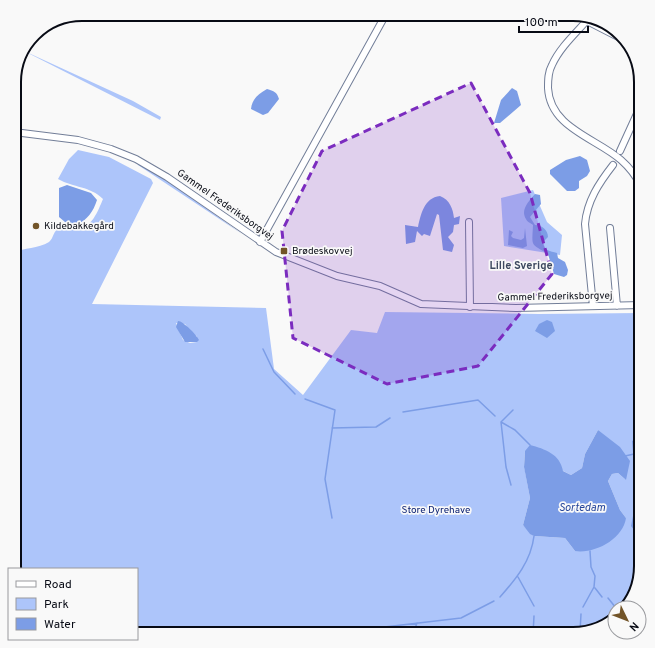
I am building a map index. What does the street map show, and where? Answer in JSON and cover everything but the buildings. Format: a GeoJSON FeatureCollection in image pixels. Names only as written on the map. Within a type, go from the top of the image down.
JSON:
{"type":"FeatureCollection","features":[{"type":"Feature","properties":{"kind":"street"},"geometry":{"type":"LineString","coordinates":[[260,242],[382,21]]}},
{"type":"Feature","properties":{"kind":"street"},"geometry":{"type":"LineString","coordinates":[[585,22],[559,53],[552,65],[548,77],[548,93],[558,116],[567,126],[621,160],[634,174]]}},
{"type":"Feature","properties":{"kind":"street"},"geometry":{"type":"LineString","coordinates":[[620,151],[634,120]]}},
{"type":"Feature","properties":{"kind":"street","name":"Gammel Frederiksborgvej"},"geometry":{"type":"LineString","coordinates":[[21,133],[88,143],[136,159],[167,177],[276,252],[306,265],[350,280],[380,286],[416,302],[433,306],[470,307],[634,305]]}},
{"type":"Feature","properties":{"kind":"street"},"geometry":{"type":"LineString","coordinates":[[593,306],[585,224],[586,212],[603,178],[613,165]]}},
{"type":"Feature","properties":{"kind":"street"},"geometry":{"type":"LineString","coordinates":[[469,222],[470,307]]}},
{"type":"Feature","properties":{"kind":"street"},"geometry":{"type":"LineString","coordinates":[[610,228],[617,306]]}},
{"type":"Feature","properties":{"kind":"highlighted area"},"geometry":{"type":"Polygon","coordinates":[[[471,83],[530,193],[552,274],[478,366],[387,384],[293,338],[282,231],[322,151],[471,83]]]}},
{"type":"Feature","properties":{"kind":"green space"},"geometry":{"type":"Polygon","coordinates":[[[29,53],[133,101],[161,117],[160,120],[29,53]]]}},
{"type":"Feature","properties":{"kind":"green space","name":"Store Dyrehave"},"geometry":{"type":"Polygon","coordinates":[[[78,150],[109,157],[151,179],[153,183],[92,304],[266,308],[274,369],[303,395],[351,330],[377,333],[385,312],[539,314],[634,313],[634,566],[631,586],[623,600],[607,600],[607,617],[585,626],[573,627],[138,627],[138,568],[21,568],[21,250],[40,246],[49,242],[56,230],[60,228],[76,229],[86,226],[93,219],[103,199],[87,189],[58,179],[69,159],[78,150]],[[176,323],[183,340],[190,343],[197,342],[197,336],[194,335],[185,324],[176,323]],[[598,430],[585,454],[582,468],[571,475],[525,451],[524,466],[530,498],[523,525],[534,536],[565,538],[575,551],[626,518],[620,510],[608,481],[612,474],[618,473],[626,480],[598,430]]]}},
{"type":"Feature","properties":{"kind":"green space"},"geometry":{"type":"Polygon","coordinates":[[[139,164],[164,178],[242,234],[138,165],[139,164]]]}},
{"type":"Feature","properties":{"kind":"green space"},"geometry":{"type":"Polygon","coordinates":[[[533,190],[547,222],[562,235],[560,255],[504,246],[501,198],[533,190]]]}},
{"type":"Feature","properties":{"kind":"water"},"geometry":{"type":"Polygon","coordinates":[[[512,88],[517,91],[521,105],[500,123],[494,123],[501,100],[512,88]]]}},
{"type":"Feature","properties":{"kind":"water"},"geometry":{"type":"Polygon","coordinates":[[[267,89],[275,92],[279,99],[268,113],[263,115],[251,109],[256,97],[267,89]]]}},
{"type":"Feature","properties":{"kind":"water"},"geometry":{"type":"Polygon","coordinates":[[[580,156],[587,160],[590,171],[587,176],[579,181],[579,188],[575,191],[567,191],[550,174],[550,170],[566,160],[580,156]]]}},
{"type":"Feature","properties":{"kind":"water"},"geometry":{"type":"Polygon","coordinates":[[[67,185],[91,193],[97,200],[90,215],[77,225],[65,222],[59,217],[59,188],[67,185]]]}},
{"type":"Feature","properties":{"kind":"water"},"geometry":{"type":"Polygon","coordinates":[[[535,194],[540,195],[541,204],[530,217],[535,225],[542,227],[547,232],[548,237],[543,242],[545,247],[548,250],[557,253],[558,258],[565,262],[568,270],[567,275],[564,277],[554,274],[548,254],[533,244],[533,225],[528,222],[524,216],[524,212],[526,206],[535,194]]]}},
{"type":"Feature","properties":{"kind":"water"},"geometry":{"type":"Polygon","coordinates":[[[440,196],[450,205],[454,218],[460,216],[459,224],[454,225],[453,232],[448,237],[454,245],[452,252],[443,250],[439,215],[437,214],[430,236],[424,234],[422,236],[417,231],[415,242],[406,244],[405,225],[418,227],[424,207],[430,200],[440,196]]]}},
{"type":"Feature","properties":{"kind":"water"},"geometry":{"type":"Polygon","coordinates":[[[525,228],[527,246],[523,248],[508,245],[509,230],[513,232],[511,236],[513,238],[521,240],[524,238],[525,228]]]}},
{"type":"Feature","properties":{"kind":"water"},"geometry":{"type":"Polygon","coordinates":[[[547,320],[552,322],[555,331],[547,338],[535,331],[539,324],[547,320]]]}},
{"type":"Feature","properties":{"kind":"water"},"geometry":{"type":"Polygon","coordinates":[[[178,321],[183,323],[193,332],[199,340],[197,342],[185,342],[176,327],[178,321]]]}},
{"type":"Feature","properties":{"kind":"water","name":"Sortedam"},"geometry":{"type":"Polygon","coordinates":[[[598,430],[620,447],[630,461],[626,480],[618,473],[612,474],[608,481],[620,510],[626,518],[624,526],[620,532],[607,544],[591,550],[583,551],[575,551],[565,538],[534,536],[530,534],[523,525],[530,498],[524,467],[525,451],[530,445],[551,453],[559,460],[563,471],[571,475],[582,468],[585,454],[598,430]]]}},
{"type":"Feature","properties":{"kind":"water"},"geometry":{"type":"Polygon","coordinates":[[[634,440],[634,464],[632,441],[634,440]]]}},
{"type":"Feature","properties":{"kind":"water"},"geometry":{"type":"Polygon","coordinates":[[[634,515],[634,530],[631,526],[634,515]]]}},
{"type":"Feature","properties":{"kind":"waterway"},"geometry":{"type":"LineString","coordinates":[[263,349],[274,372],[295,394]]}},
{"type":"Feature","properties":{"kind":"waterway"},"geometry":{"type":"LineString","coordinates":[[305,399],[335,410],[325,479],[332,518]]}},
{"type":"Feature","properties":{"kind":"waterway"},"geometry":{"type":"LineString","coordinates":[[403,412],[478,400],[495,416]]}},
{"type":"Feature","properties":{"kind":"waterway"},"geometry":{"type":"LineString","coordinates":[[501,422],[513,410]]}},
{"type":"Feature","properties":{"kind":"waterway"},"geometry":{"type":"LineString","coordinates":[[332,428],[376,427],[390,418]]}},
{"type":"Feature","properties":{"kind":"waterway"},"geometry":{"type":"LineString","coordinates":[[501,422],[506,467],[511,485]]}},
{"type":"Feature","properties":{"kind":"waterway"},"geometry":{"type":"LineString","coordinates":[[501,422],[515,430],[530,445]]}},
{"type":"Feature","properties":{"kind":"waterway"},"geometry":{"type":"LineString","coordinates":[[625,456],[634,454]]}},
{"type":"Feature","properties":{"kind":"waterway"},"geometry":{"type":"LineString","coordinates":[[500,597],[512,583],[526,562],[530,554],[534,536]]}},
{"type":"Feature","properties":{"kind":"waterway"},"geometry":{"type":"LineString","coordinates":[[583,607],[594,587],[595,576],[591,567],[590,551]]}},
{"type":"Feature","properties":{"kind":"waterway"},"geometry":{"type":"LineString","coordinates":[[518,577],[534,606]]}},
{"type":"Feature","properties":{"kind":"waterway"},"geometry":{"type":"LineString","coordinates":[[595,588],[602,597]]}},
{"type":"Feature","properties":{"kind":"waterway"},"geometry":{"type":"LineString","coordinates":[[384,627],[461,618],[494,601]]}},
{"type":"Feature","properties":{"kind":"waterway"},"geometry":{"type":"LineString","coordinates":[[580,626],[581,614]]}},
{"type":"Feature","properties":{"kind":"waterway"},"geometry":{"type":"LineString","coordinates":[[533,627],[534,616]]}},
{"type":"Feature","properties":{"kind":"waterway"},"geometry":{"type":"LineString","coordinates":[[416,627],[417,623]]}},
{"type":"Feature","properties":{"kind":"place","name":"Kildebakkegård"},"geometry":{"type":"Point","coordinates":[36,226]}},
{"type":"Feature","properties":{"kind":"place","name":"Brødeskovvej"},"geometry":{"type":"Point","coordinates":[284,251]}},
{"type":"Feature","properties":{"kind":"district","name":"Lille Sverige"},"geometry":{"type":"Point","coordinates":[521,266]}}]}
